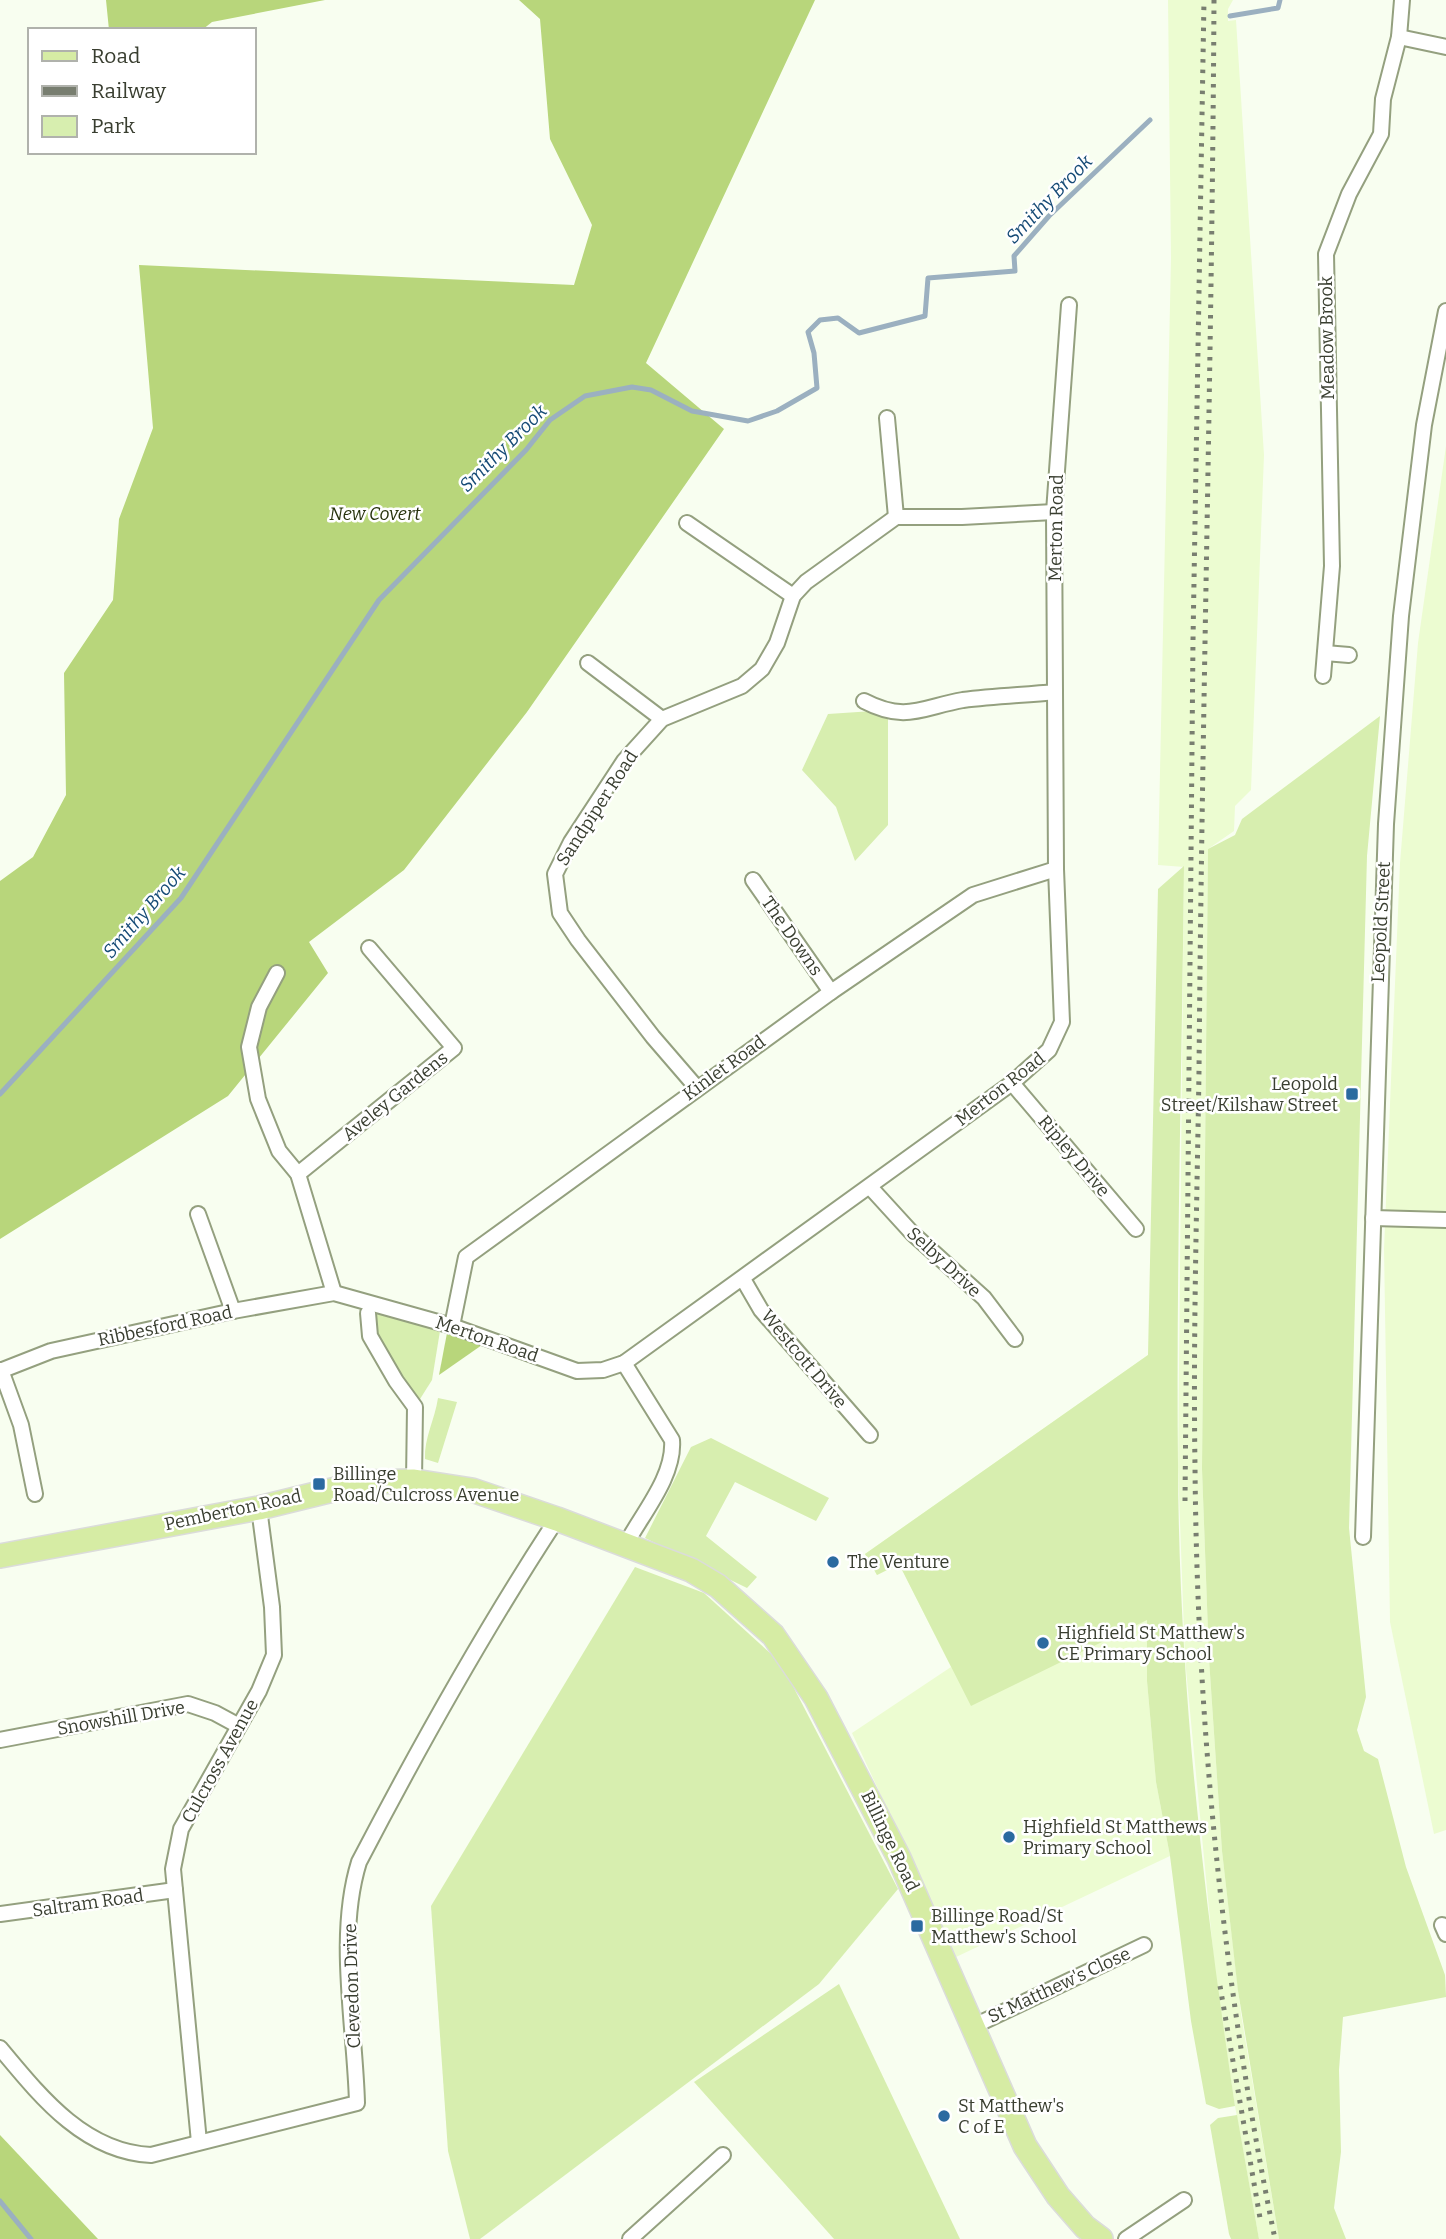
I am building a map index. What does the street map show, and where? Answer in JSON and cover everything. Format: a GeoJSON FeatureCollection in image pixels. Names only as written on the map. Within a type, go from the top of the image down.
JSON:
{"type":"FeatureCollection","features":[{"type":"Feature","properties":{"kind":"main road","name":"Pemberton Road"},"geometry":{"type":"LineString","coordinates":[[0,1556],[259,1508],[365,1482],[414,1481],[472,1490],[626,1544]]}},
{"type":"Feature","properties":{"kind":"main road","name":"Billinge Road"},"geometry":{"type":"LineString","coordinates":[[626,1544],[691,1570],[718,1586],[773,1635],[795,1665],[900,1858],[1025,2146],[1058,2196],[1085,2227],[1101,2239]]}},
{"type":"Feature","properties":{"kind":"street","name":"Meadow Brook"},"geometry":{"type":"LineString","coordinates":[[1323,676],[1332,566],[1326,254],[1349,194],[1381,134],[1383,99],[1399,37],[1402,0]]}},
{"type":"Feature","properties":{"kind":"street"},"geometry":{"type":"LineString","coordinates":[[1399,37],[1446,47]]}},
{"type":"Feature","properties":{"kind":"street","name":"Merton Road"},"geometry":{"type":"LineString","coordinates":[[334,1293],[452,1326],[578,1371],[603,1370],[624,1363],[1012,1083],[1049,1050],[1062,1022],[1056,869],[1054,512],[1069,305]]}},
{"type":"Feature","properties":{"kind":"street","name":"Leopold Street"},"geometry":{"type":"LineString","coordinates":[[1363,1537],[1386,824],[1401,616],[1424,425],[1446,311]]}},
{"type":"Feature","properties":{"kind":"street"},"geometry":{"type":"LineString","coordinates":[[887,418],[896,517],[1054,512]]}},
{"type":"Feature","properties":{"kind":"street","name":"Sandpiper Road"},"geometry":{"type":"LineString","coordinates":[[697,1088],[653,1037],[578,940],[561,913],[555,874],[624,761],[662,719],[742,686],[762,669],[776,643],[793,596],[806,582],[896,517]]}},
{"type":"Feature","properties":{"kind":"street"},"geometry":{"type":"LineString","coordinates":[[687,523],[793,596]]}},
{"type":"Feature","properties":{"kind":"street"},"geometry":{"type":"LineString","coordinates":[[1325,653],[1349,655]]}},
{"type":"Feature","properties":{"kind":"street"},"geometry":{"type":"LineString","coordinates":[[588,663],[662,719]]}},
{"type":"Feature","properties":{"kind":"street"},"geometry":{"type":"LineString","coordinates":[[864,701],[881,710],[917,713],[961,701],[1055,692]]}},
{"type":"Feature","properties":{"kind":"street","name":"Kinlet Road"},"geometry":{"type":"LineString","coordinates":[[452,1326],[466,1257],[831,992],[973,895],[1056,869]]}},
{"type":"Feature","properties":{"kind":"street","name":"The Downs"},"geometry":{"type":"LineString","coordinates":[[753,880],[831,992]]}},
{"type":"Feature","properties":{"kind":"street","name":"Aveley Gardens"},"geometry":{"type":"LineString","coordinates":[[298,1174],[454,1048],[369,948]]}},
{"type":"Feature","properties":{"kind":"street"},"geometry":{"type":"LineString","coordinates":[[277,973],[259,1007],[249,1047],[258,1099],[279,1151],[298,1174],[334,1293]]}},
{"type":"Feature","properties":{"kind":"street","name":"Ripley Drive"},"geometry":{"type":"LineString","coordinates":[[1012,1083],[1136,1229]]}},
{"type":"Feature","properties":{"kind":"street","name":"Selby Drive"},"geometry":{"type":"LineString","coordinates":[[870,1187],[912,1233],[984,1298],[1015,1339]]}},
{"type":"Feature","properties":{"kind":"street"},"geometry":{"type":"LineString","coordinates":[[198,1214],[233,1311]]}},
{"type":"Feature","properties":{"kind":"street"},"geometry":{"type":"LineString","coordinates":[[1373,1219],[1446,1220]]}},
{"type":"Feature","properties":{"kind":"street","name":"Westcott Drive"},"geometry":{"type":"LineString","coordinates":[[743,1279],[761,1310],[870,1436]]}},
{"type":"Feature","properties":{"kind":"street","name":"Ribbesford Road"},"geometry":{"type":"LineString","coordinates":[[0,1371],[51,1351],[233,1311],[334,1293]]}},
{"type":"Feature","properties":{"kind":"street"},"geometry":{"type":"LineString","coordinates":[[368,1313],[370,1336],[396,1381],[415,1406],[414,1481]]}},
{"type":"Feature","properties":{"kind":"street"},"geometry":{"type":"LineString","coordinates":[[624,1363],[672,1440],[673,1452],[668,1469],[626,1544]]}},
{"type":"Feature","properties":{"kind":"street"},"geometry":{"type":"LineString","coordinates":[[0,1371],[21,1425],[35,1494]]}},
{"type":"Feature","properties":{"kind":"street","name":"Culcross Avenue"},"geometry":{"type":"LineString","coordinates":[[199,2141],[173,1869],[181,1829],[259,1691],[274,1655],[272,1607],[259,1508]]}},
{"type":"Feature","properties":{"kind":"street","name":"Clevedon Drive"},"geometry":{"type":"LineString","coordinates":[[0,2048],[37,2091],[80,2131],[110,2149],[151,2155],[356,2102],[348,1944],[351,1890],[359,1862],[448,1697],[508,1594],[557,1519]]}},
{"type":"Feature","properties":{"kind":"street","name":"Snowshill Drive"},"geometry":{"type":"LineString","coordinates":[[0,1740],[188,1704],[215,1713],[239,1726]]}},
{"type":"Feature","properties":{"kind":"street","name":"Saltram Road"},"geometry":{"type":"LineString","coordinates":[[0,1914],[175,1890]]}},
{"type":"Feature","properties":{"kind":"street","name":"St Matthew's Close"},"geometry":{"type":"LineString","coordinates":[[974,2026],[1144,1945]]}},
{"type":"Feature","properties":{"kind":"street"},"geometry":{"type":"LineString","coordinates":[[630,2239],[723,2155]]}},
{"type":"Feature","properties":{"kind":"street"},"geometry":{"type":"LineString","coordinates":[[1126,2239],[1184,2200]]}},
{"type":"Feature","properties":{"kind":"shaded area"},"geometry":{"type":"Polygon","coordinates":[[[1168,0],[1233,0],[1228,9],[1228,21],[1236,20],[1264,455],[1251,790],[1235,806],[1234,831],[1208,849],[1202,1469],[1209,1659],[1222,1851],[1241,2014],[1279,2239],[1259,2239],[1235,2106],[1217,1993],[1185,1659],[1178,1467],[1184,867],[1158,865],[1171,258],[1168,0]]]}},
{"type":"Feature","properties":{"kind":"shaded area"},"geometry":{"type":"Polygon","coordinates":[[[1446,446],[1446,1830],[1434,1834],[1390,1622],[1384,1249],[1400,863],[1418,643],[1446,446]]]}},
{"type":"Feature","properties":{"kind":"shaded area","name":"Highfield St Matthew's CE Primary School"},"geometry":{"type":"Polygon","coordinates":[[[1148,1355],[1147,1681],[1156,1782],[1170,1856],[956,1957],[852,1733],[951,1667],[899,1564],[877,1575],[865,1554],[1148,1355]]]}},
{"type":"Feature","properties":{"kind":"green space"},"geometry":{"type":"Polygon","coordinates":[[[106,0],[325,0],[212,22],[204,28],[109,28],[106,0]]]}},
{"type":"Feature","properties":{"kind":"green space","name":"New Covert"},"geometry":{"type":"Polygon","coordinates":[[[519,0],[815,0],[646,363],[724,429],[527,712],[404,870],[309,942],[328,973],[228,1096],[0,1239],[0,881],[33,857],[66,795],[64,673],[113,600],[119,519],[153,428],[139,265],[574,285],[592,225],[550,139],[540,19],[519,0]]]}},
{"type":"Feature","properties":{"kind":"green space"},"geometry":{"type":"Polygon","coordinates":[[[888,710],[888,825],[855,861],[836,807],[802,770],[828,714],[888,710]]]}},
{"type":"Feature","properties":{"kind":"green space"},"geometry":{"type":"Polygon","coordinates":[[[1380,716],[1367,856],[1349,1528],[1366,1697],[1357,1730],[1364,1751],[1378,1759],[1406,1867],[1445,1975],[1446,1997],[1343,2017],[1339,2070],[1341,2152],[1334,2208],[1346,2239],[1279,2239],[1238,1991],[1222,1851],[1209,1659],[1202,1469],[1208,849],[1235,835],[1242,819],[1380,716]]]}},
{"type":"Feature","properties":{"kind":"green space"},"geometry":{"type":"Polygon","coordinates":[[[1184,866],[1178,1316],[1179,1546],[1188,1707],[1203,1867],[1235,2106],[1219,2109],[1206,2104],[1191,2021],[1170,1856],[1156,1782],[1147,1681],[1147,1620],[971,1706],[899,1564],[877,1575],[865,1554],[1148,1355],[1158,889],[1184,866]]]}},
{"type":"Feature","properties":{"kind":"green space"},"geometry":{"type":"Polygon","coordinates":[[[377,1305],[440,1331],[432,1380],[415,1407],[375,1336],[377,1305]]]}},
{"type":"Feature","properties":{"kind":"green space"},"geometry":{"type":"Polygon","coordinates":[[[447,1333],[482,1345],[439,1375],[447,1333]]]}},
{"type":"Feature","properties":{"kind":"green space"},"geometry":{"type":"Polygon","coordinates":[[[438,1398],[457,1402],[438,1463],[425,1459],[426,1444],[438,1398]]]}},
{"type":"Feature","properties":{"kind":"green space"},"geometry":{"type":"Polygon","coordinates":[[[711,1438],[829,1498],[816,1521],[735,1482],[706,1536],[757,1577],[747,1588],[645,1538],[691,1447],[711,1438]]]}},
{"type":"Feature","properties":{"kind":"green space"},"geometry":{"type":"Polygon","coordinates":[[[635,1567],[704,1593],[781,1663],[898,1889],[819,1984],[480,2239],[470,2239],[448,2151],[431,1906],[635,1567]]]}},
{"type":"Feature","properties":{"kind":"green space"},"geometry":{"type":"Polygon","coordinates":[[[839,1984],[960,2239],[834,2239],[694,2082],[839,1984]]]}},
{"type":"Feature","properties":{"kind":"green space"},"geometry":{"type":"Polygon","coordinates":[[[1237,2115],[1259,2239],[1231,2239],[1229,2234],[1210,2125],[1218,2118],[1237,2115]]]}},
{"type":"Feature","properties":{"kind":"green space"},"geometry":{"type":"Polygon","coordinates":[[[0,2135],[98,2239],[0,2239],[0,2135]]]}},
{"type":"Feature","properties":{"kind":"waterway","name":"Smithy Brook"},"geometry":{"type":"LineString","coordinates":[[1230,16],[1278,8],[1280,0]]}},
{"type":"Feature","properties":{"kind":"waterway","name":"Smithy Brook"},"geometry":{"type":"LineString","coordinates":[[0,1094],[181,898],[379,600],[526,450],[550,420],[585,396],[632,387],[651,390],[692,411],[748,421],[777,411],[817,388],[814,353],[808,332],[820,320],[838,318],[859,333],[925,316],[928,278],[1015,271],[1014,256],[1049,216],[1150,120]]}},
{"type":"Feature","properties":{"kind":"waterway","name":"Smithy Brook"},"geometry":{"type":"LineString","coordinates":[[0,2201],[31,2239]]}},
{"type":"Feature","properties":{"kind":"railway"},"geometry":{"type":"LineString","coordinates":[[1185,1501],[1193,640],[1204,0]]}},
{"type":"Feature","properties":{"kind":"railway"},"geometry":{"type":"LineString","coordinates":[[1214,0],[1195,1318],[1197,1563],[1207,1757],[1227,1951],[1275,2239]]}},
{"type":"Feature","properties":{"kind":"railway"},"geometry":{"type":"LineString","coordinates":[[1220,1986],[1260,2218]]}},
{"type":"Feature","properties":{"kind":"place","name":"Leopold Street/Kilshaw Street"},"geometry":{"type":"Point","coordinates":[1352,1094]}},
{"type":"Feature","properties":{"kind":"place","name":"Billinge Road/Culcross Avenue"},"geometry":{"type":"Point","coordinates":[319,1484]}},
{"type":"Feature","properties":{"kind":"place","name":"The Venture"},"geometry":{"type":"Point","coordinates":[833,1562]}},
{"type":"Feature","properties":{"kind":"place","name":"Highfield St Matthew's CE Primary School"},"geometry":{"type":"Point","coordinates":[1043,1643]}},
{"type":"Feature","properties":{"kind":"place","name":"Highfield St Matthews Primary School"},"geometry":{"type":"Point","coordinates":[1009,1837]}},
{"type":"Feature","properties":{"kind":"place","name":"Billinge Road/St Matthew's School"},"geometry":{"type":"Point","coordinates":[917,1926]}},
{"type":"Feature","properties":{"kind":"place","name":"St Matthew's C of E"},"geometry":{"type":"Point","coordinates":[944,2116]}}]}
